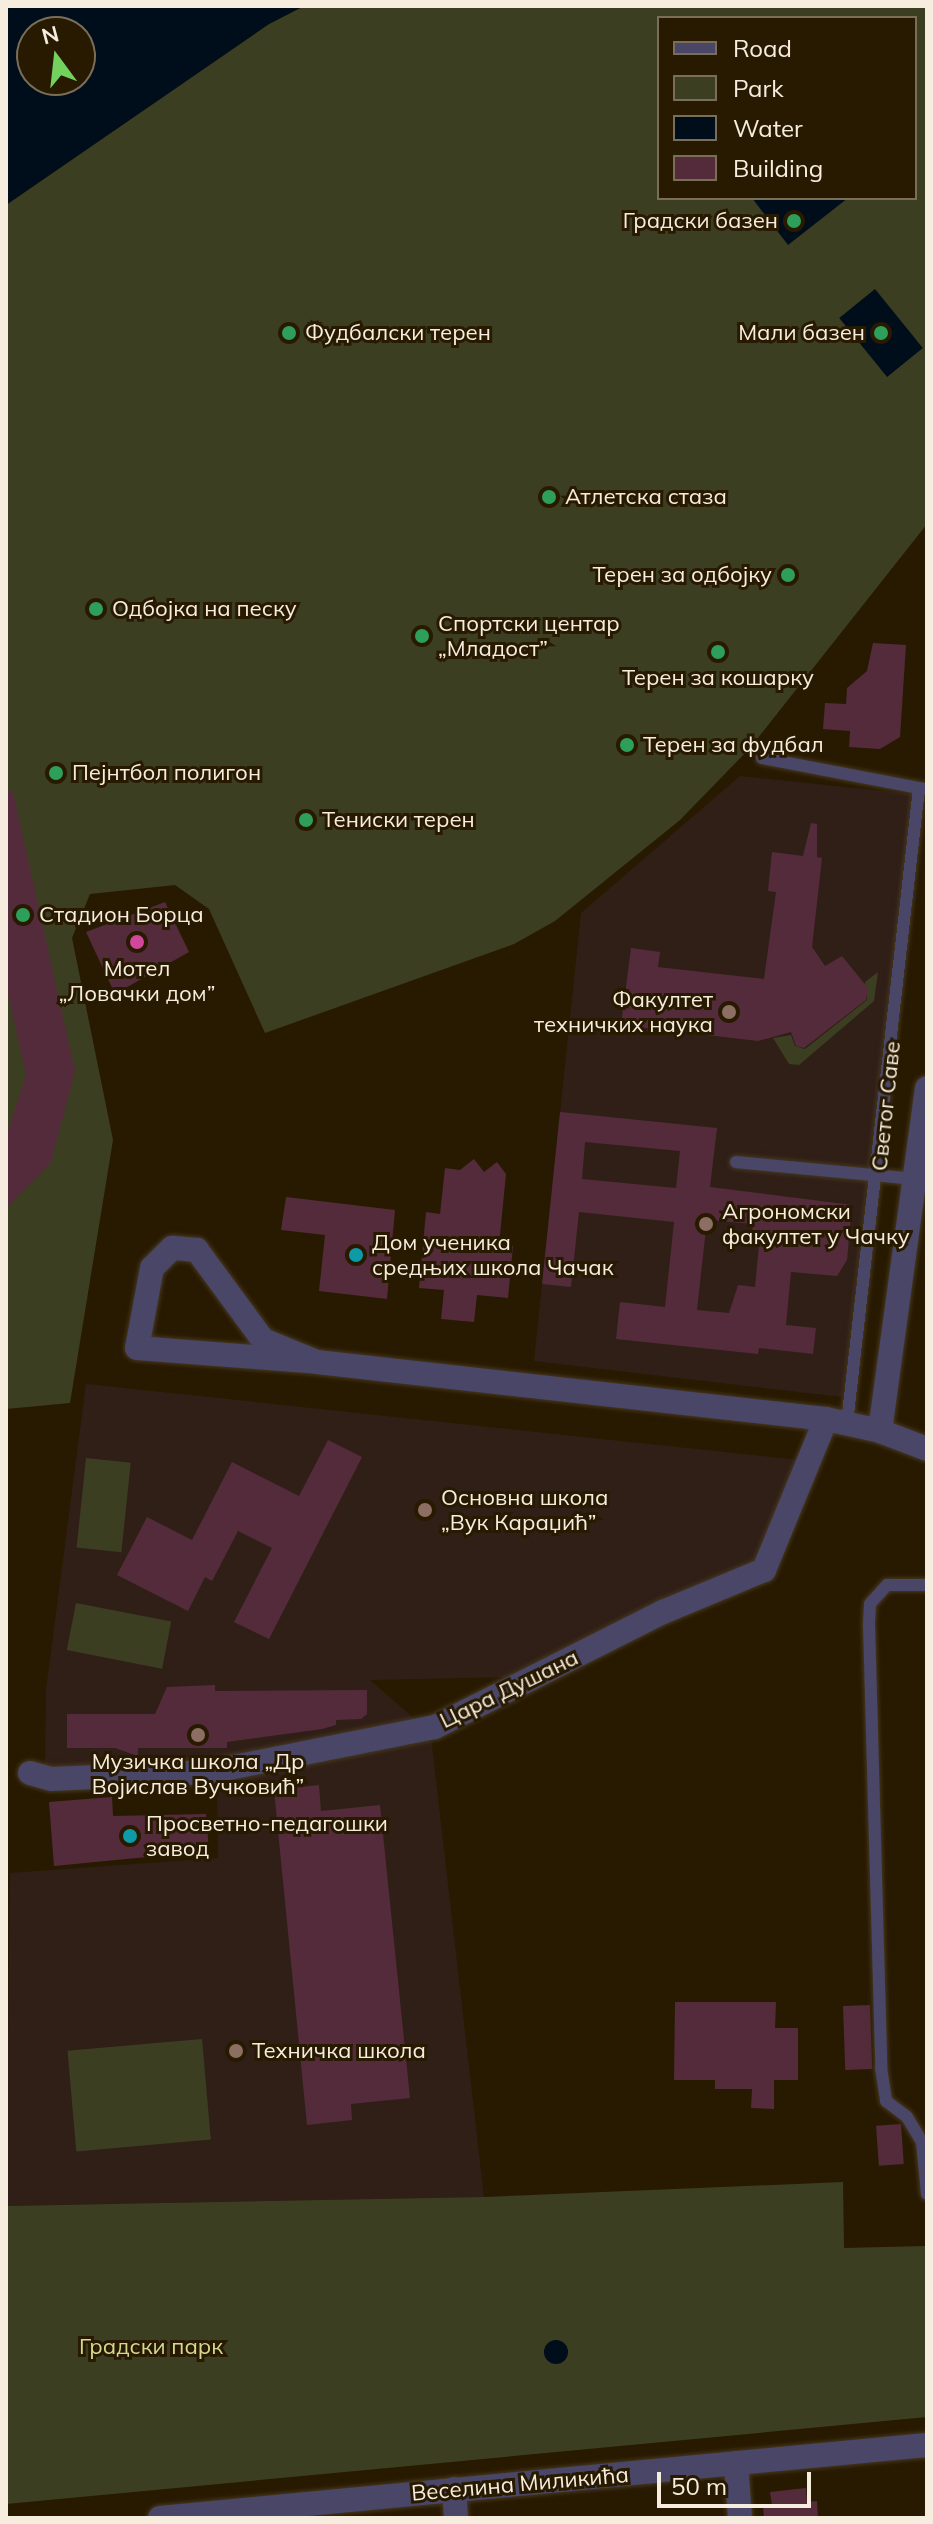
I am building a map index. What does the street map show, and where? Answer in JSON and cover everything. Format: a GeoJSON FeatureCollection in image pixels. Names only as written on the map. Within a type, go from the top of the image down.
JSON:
{"type":"FeatureCollection","features":[{"type":"Feature","properties":{"kind":"street","name":"Светог Саве"},"geometry":{"type":"LineString","coordinates":[[880,1431],[917,1179],[927,1088]]}},
{"type":"Feature","properties":{"kind":"street"},"geometry":{"type":"LineString","coordinates":[[317,1362],[263,1340],[197,1250],[172,1248],[152,1268],[137,1348],[317,1362],[836,1421],[880,1431],[927,1449]]}},
{"type":"Feature","properties":{"kind":"street","name":"Цара Душана"},"geometry":{"type":"LineString","coordinates":[[30,1773],[51,1779],[209,1772],[435,1727],[663,1612],[764,1570],[836,1421]]}},
{"type":"Feature","properties":{"kind":"street","name":"Веселина Миликића"},"geometry":{"type":"LineString","coordinates":[[160,2518],[927,2445]]}},
{"type":"Feature","properties":{"kind":"street"},"geometry":{"type":"LineString","coordinates":[[736,2463],[740,2518]]}},
{"type":"Feature","properties":{"kind":"street"},"geometry":{"type":"LineString","coordinates":[[454,2489],[456,2518]]}},
{"type":"Feature","properties":{"kind":"lane"},"geometry":{"type":"LineString","coordinates":[[762,758],[923,788]]}},
{"type":"Feature","properties":{"kind":"lane","name":"Светог Саве"},"geometry":{"type":"LineString","coordinates":[[836,1421],[879,1175],[923,788]]}},
{"type":"Feature","properties":{"kind":"lane"},"geometry":{"type":"LineString","coordinates":[[736,1162],[917,1179]]}},
{"type":"Feature","properties":{"kind":"lane"},"geometry":{"type":"LineString","coordinates":[[927,1585],[887,1585],[870,1604],[869,1625],[881,2068],[886,2101],[907,2117],[922,2142],[927,2194]]}},
{"type":"Feature","properties":{"kind":"shaded area"},"geometry":{"type":"Polygon","coordinates":[[[740,776],[912,794],[842,1397],[534,1361],[581,913],[740,776]]]}},
{"type":"Feature","properties":{"kind":"shaded area","name":"Основна школа „Вук Караџић”"},"geometry":{"type":"Polygon","coordinates":[[[86,1384],[800,1460],[761,1559],[516,1677],[370,1680],[417,1721],[215,1761],[45,1767],[46,1690],[86,1384]]]}},
{"type":"Feature","properties":{"kind":"shaded area","name":"Техничка школа"},"geometry":{"type":"Polygon","coordinates":[[[431,1737],[484,2197],[6,2206],[10,1873],[218,1858],[217,1782],[431,1737]]]}},
{"type":"Feature","properties":{"kind":"green space","name":"Спортски центар „Младост”"},"geometry":{"type":"Polygon","coordinates":[[[304,6],[927,6],[927,524],[750,748],[680,820],[555,921],[514,944],[265,1033],[209,909],[175,885],[90,894],[72,938],[113,1140],[70,1403],[6,1409],[6,205],[269,24],[304,6]]]}},
{"type":"Feature","properties":{"kind":"green space"},"geometry":{"type":"Polygon","coordinates":[[[878,972],[874,1001],[799,1065],[789,1064],[773,1038],[791,1035],[795,1046],[805,1049],[867,1000],[865,982],[878,972]]]}},
{"type":"Feature","properties":{"kind":"green space"},"geometry":{"type":"Polygon","coordinates":[[[86,1458],[131,1463],[121,1552],[77,1548],[86,1458]]]}},
{"type":"Feature","properties":{"kind":"green space"},"geometry":{"type":"Polygon","coordinates":[[[76,1603],[171,1622],[162,1669],[67,1650],[76,1603]]]}},
{"type":"Feature","properties":{"kind":"green space"},"geometry":{"type":"Polygon","coordinates":[[[202,2039],[211,2140],[76,2151],[68,2051],[202,2039]]]}},
{"type":"Feature","properties":{"kind":"green space","name":"Градски парк"},"geometry":{"type":"Polygon","coordinates":[[[843,2182],[844,2248],[927,2246],[927,2417],[6,2504],[6,2206],[484,2197],[843,2182]]]}},
{"type":"Feature","properties":{"kind":"water"},"geometry":{"type":"Polygon","coordinates":[[[6,6],[304,6],[269,24],[6,205],[6,6]]]}},
{"type":"Feature","properties":{"kind":"water","name":"Градски базен"},"geometry":{"type":"Polygon","coordinates":[[[754,200],[845,200],[788,245],[754,200]]]}},
{"type":"Feature","properties":{"kind":"water","name":"Мали базен"},"geometry":{"type":"Polygon","coordinates":[[[875,289],[923,348],[887,377],[839,318],[875,289]]]}},
{"type":"Feature","properties":{"kind":"water"},"geometry":{"type":"Polygon","coordinates":[[[556,2340],[567,2347],[568,2352],[561,2363],[556,2364],[545,2357],[544,2352],[551,2341],[556,2340]]]}},
{"type":"Feature","properties":{"kind":"building"},"geometry":{"type":"Polygon","coordinates":[[[873,643],[906,645],[900,737],[880,749],[849,747],[850,731],[823,729],[825,703],[846,704],[847,688],[867,671],[873,643]]]}},
{"type":"Feature","properties":{"kind":"building","name":"Стадион Борца"},"geometry":{"type":"Polygon","coordinates":[[[6,792],[13,792],[75,1071],[51,1162],[6,1209],[6,1137],[26,1075],[6,985],[6,792]]]}},
{"type":"Feature","properties":{"kind":"building"},"geometry":{"type":"Polygon","coordinates":[[[811,823],[817,824],[817,857],[822,858],[812,947],[825,966],[842,956],[868,988],[866,1000],[804,1048],[796,1046],[791,1032],[758,1041],[621,1025],[631,948],[660,952],[658,967],[764,979],[776,892],[768,891],[772,852],[803,856],[811,823]]]}},
{"type":"Feature","properties":{"kind":"building","name":"Мотел „Ловачки дом”"},"geometry":{"type":"Polygon","coordinates":[[[165,902],[189,952],[115,994],[86,932],[165,902]]]}},
{"type":"Feature","properties":{"kind":"building"},"geometry":{"type":"Polygon","coordinates":[[[560,1112],[717,1128],[710,1187],[852,1205],[847,1260],[837,1276],[791,1272],[786,1325],[816,1328],[813,1354],[759,1348],[758,1354],[616,1339],[620,1302],[665,1307],[674,1222],[579,1212],[571,1287],[542,1284],[560,1112]],[[585,1142],[582,1179],[676,1188],[680,1151],[585,1142]],[[707,1220],[697,1310],[729,1313],[738,1285],[755,1287],[760,1234],[752,1234],[753,1224],[707,1220]]]}},
{"type":"Feature","properties":{"kind":"building"},"geometry":{"type":"Polygon","coordinates":[[[474,1159],[484,1172],[497,1162],[506,1174],[499,1245],[513,1246],[508,1298],[477,1295],[474,1322],[441,1319],[444,1290],[419,1288],[426,1212],[440,1214],[445,1168],[460,1170],[474,1159]]]}},
{"type":"Feature","properties":{"kind":"building","name":"Дом ученика средњих школа Чачак"},"geometry":{"type":"Polygon","coordinates":[[[286,1197],[395,1210],[387,1299],[319,1291],[325,1235],[281,1230],[286,1197]]]}},
{"type":"Feature","properties":{"kind":"building"},"geometry":{"type":"Polygon","coordinates":[[[328,1440],[362,1457],[269,1639],[234,1622],[272,1548],[238,1531],[212,1581],[205,1577],[188,1611],[117,1575],[147,1517],[192,1540],[232,1462],[299,1496],[328,1440]]]}},
{"type":"Feature","properties":{"kind":"building","name":"Музичка школа „Др Војислав Вучковић”"},"geometry":{"type":"Polygon","coordinates":[[[215,1685],[215,1691],[367,1690],[367,1714],[361,1719],[336,1720],[336,1725],[322,1729],[227,1742],[227,1748],[138,1748],[138,1756],[115,1748],[67,1748],[67,1714],[155,1714],[167,1687],[215,1685]]]}},
{"type":"Feature","properties":{"kind":"building"},"geometry":{"type":"Polygon","coordinates":[[[319,1785],[321,1811],[380,1805],[410,2098],[351,2104],[352,2120],[307,2125],[274,1790],[319,1785]]]}},
{"type":"Feature","properties":{"kind":"building","name":"Просветно-педагошки завод"},"geometry":{"type":"Polygon","coordinates":[[[112,1797],[113,1816],[206,1814],[209,1851],[54,1866],[49,1802],[112,1797]]]}},
{"type":"Feature","properties":{"kind":"building"},"geometry":{"type":"Polygon","coordinates":[[[675,2002],[776,2002],[775,2028],[798,2028],[798,2080],[774,2080],[774,2109],[751,2108],[752,2089],[715,2089],[715,2080],[674,2080],[675,2002]]]}},
{"type":"Feature","properties":{"kind":"building"},"geometry":{"type":"Polygon","coordinates":[[[870,2005],[872,2069],[845,2070],[843,2006],[870,2005]]]}},
{"type":"Feature","properties":{"kind":"building"},"geometry":{"type":"Polygon","coordinates":[[[901,2124],[904,2164],[879,2166],[876,2126],[901,2124]]]}},
{"type":"Feature","properties":{"kind":"building"},"geometry":{"type":"Polygon","coordinates":[[[806,2488],[807,2502],[817,2501],[818,2518],[764,2518],[763,2506],[772,2505],[770,2492],[806,2488]]]}},
{"type":"Feature","properties":{"kind":"place","name":"Градски базен"},"geometry":{"type":"Point","coordinates":[794,221]}},
{"type":"Feature","properties":{"kind":"place","name":"Фудбалски терен"},"geometry":{"type":"Point","coordinates":[289,333]}},
{"type":"Feature","properties":{"kind":"place","name":"Мали базен"},"geometry":{"type":"Point","coordinates":[881,333]}},
{"type":"Feature","properties":{"kind":"place","name":"Атлетска стаза"},"geometry":{"type":"Point","coordinates":[549,497]}},
{"type":"Feature","properties":{"kind":"place","name":"Терен за одбојку"},"geometry":{"type":"Point","coordinates":[788,575]}},
{"type":"Feature","properties":{"kind":"place","name":"Одбојка на песку"},"geometry":{"type":"Point","coordinates":[96,609]}},
{"type":"Feature","properties":{"kind":"place","name":"Спортски центар „Младост”"},"geometry":{"type":"Point","coordinates":[422,636]}},
{"type":"Feature","properties":{"kind":"place","name":"Терен за кошарку"},"geometry":{"type":"Point","coordinates":[718,652]}},
{"type":"Feature","properties":{"kind":"place","name":"Терен за фудбал"},"geometry":{"type":"Point","coordinates":[627,745]}},
{"type":"Feature","properties":{"kind":"place","name":"Пејнтбол полигон"},"geometry":{"type":"Point","coordinates":[56,773]}},
{"type":"Feature","properties":{"kind":"place","name":"Тениски терен"},"geometry":{"type":"Point","coordinates":[306,820]}},
{"type":"Feature","properties":{"kind":"place","name":"Стадион Борца"},"geometry":{"type":"Point","coordinates":[23,915]}},
{"type":"Feature","properties":{"kind":"place","name":"Мотел „Ловачки дом”"},"geometry":{"type":"Point","coordinates":[137,942]}},
{"type":"Feature","properties":{"kind":"place","name":"Факултет техничких наука"},"geometry":{"type":"Point","coordinates":[729,1012]}},
{"type":"Feature","properties":{"kind":"place","name":"Агрономски факултет у Чачку"},"geometry":{"type":"Point","coordinates":[706,1224]}},
{"type":"Feature","properties":{"kind":"place","name":"Дом ученика средњих школа Чачак"},"geometry":{"type":"Point","coordinates":[356,1255]}},
{"type":"Feature","properties":{"kind":"place","name":"Основна школа „Вук Караџић”"},"geometry":{"type":"Point","coordinates":[425,1510]}},
{"type":"Feature","properties":{"kind":"place","name":"Музичка школа „Др Војислав Вучковић”"},"geometry":{"type":"Point","coordinates":[198,1735]}},
{"type":"Feature","properties":{"kind":"place","name":"Просветно-педагошки завод"},"geometry":{"type":"Point","coordinates":[130,1836]}},
{"type":"Feature","properties":{"kind":"place","name":"Техничка школа"},"geometry":{"type":"Point","coordinates":[236,2051]}}]}
